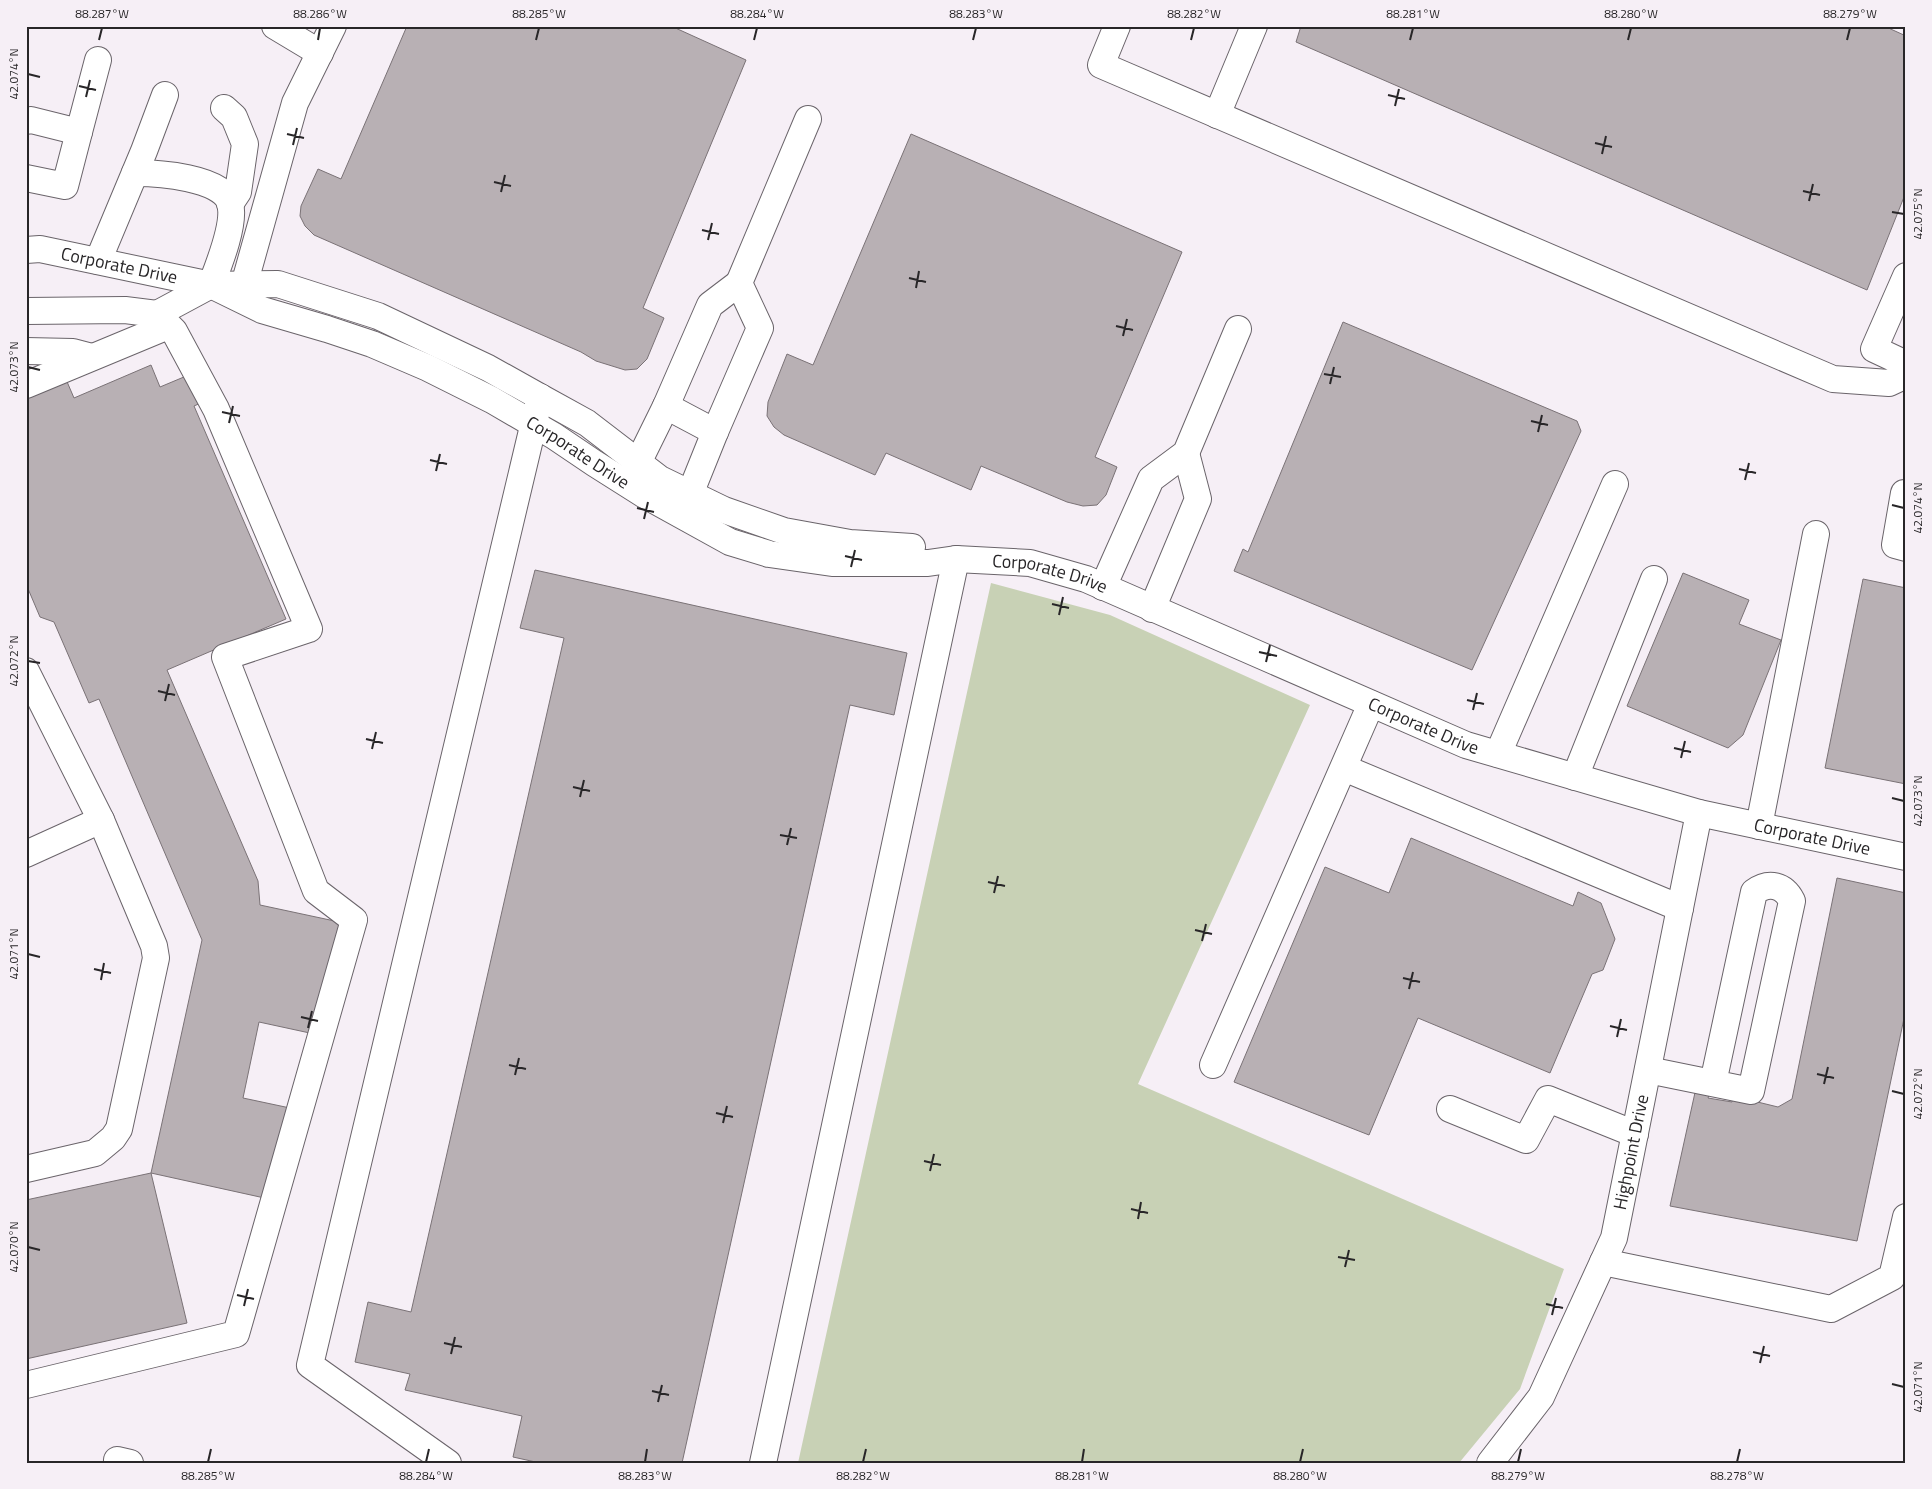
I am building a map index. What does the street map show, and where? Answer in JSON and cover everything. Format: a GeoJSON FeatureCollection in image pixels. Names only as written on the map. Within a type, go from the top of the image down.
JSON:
{"type":"FeatureCollection","features":[{"type":"Feature","properties":{"kind":"street"},"geometry":{"type":"LineString","coordinates":[[275,26],[320,53]]}},
{"type":"Feature","properties":{"kind":"street"},"geometry":{"type":"LineString","coordinates":[[244,285],[295,103],[333,26]]}},
{"type":"Feature","properties":{"kind":"street"},"geometry":{"type":"LineString","coordinates":[[1117,26],[1101,65],[1833,379],[1889,383],[1906,375]]}},
{"type":"Feature","properties":{"kind":"street"},"geometry":{"type":"LineString","coordinates":[[1217,115],[1254,26]]}},
{"type":"Feature","properties":{"kind":"street"},"geometry":{"type":"LineString","coordinates":[[26,178],[65,186],[98,60]]}},
{"type":"Feature","properties":{"kind":"street"},"geometry":{"type":"LineString","coordinates":[[98,262],[165,94]]}},
{"type":"Feature","properties":{"kind":"street"},"geometry":{"type":"LineString","coordinates":[[224,108],[234,117],[245,144],[238,192],[230,204]]}},
{"type":"Feature","properties":{"kind":"street"},"geometry":{"type":"LineString","coordinates":[[633,473],[666,406],[710,305],[739,283],[808,119]]}},
{"type":"Feature","properties":{"kind":"street"},"geometry":{"type":"LineString","coordinates":[[26,121],[31,120],[79,132]]}},
{"type":"Feature","properties":{"kind":"street"},"geometry":{"type":"LineString","coordinates":[[26,385],[92,357],[163,320],[211,286],[224,253],[230,222],[230,204],[224,192],[207,184],[161,173],[135,173]]}},
{"type":"Feature","properties":{"kind":"street","name":"Corporate Drive"},"geometry":{"type":"LineString","coordinates":[[26,250],[40,249],[211,286],[262,310],[363,341],[428,368],[492,400],[535,425],[633,473],[686,505],[730,542],[769,554],[832,563],[928,563],[956,559],[1030,563],[1086,579],[1466,745],[1699,813],[1906,857]]}},
{"type":"Feature","properties":{"kind":"street"},"geometry":{"type":"LineString","coordinates":[[1906,276],[1874,349],[1906,364]]}},
{"type":"Feature","properties":{"kind":"street"},"geometry":{"type":"LineString","coordinates":[[686,505],[760,328],[739,283]]}},
{"type":"Feature","properties":{"kind":"street","name":"Corporate Drive"},"geometry":{"type":"LineString","coordinates":[[211,286],[278,284],[378,316],[488,368],[587,423],[633,473]]}},
{"type":"Feature","properties":{"kind":"street"},"geometry":{"type":"LineString","coordinates":[[26,311],[125,310],[163,320],[174,331],[216,409],[308,628],[225,657],[316,891],[354,920],[236,1334],[26,1385]]}},
{"type":"Feature","properties":{"kind":"street"},"geometry":{"type":"LineString","coordinates":[[1103,587],[1150,479],[1186,453],[1238,329]]}},
{"type":"Feature","properties":{"kind":"street"},"geometry":{"type":"LineString","coordinates":[[26,351],[73,352],[92,357]]}},
{"type":"Feature","properties":{"kind":"street"},"geometry":{"type":"LineString","coordinates":[[448,1463],[310,1365],[535,425],[540,397]]}},
{"type":"Feature","properties":{"kind":"street"},"geometry":{"type":"LineString","coordinates":[[666,406],[715,432]]}},
{"type":"Feature","properties":{"kind":"street"},"geometry":{"type":"LineString","coordinates":[[1152,609],[1198,499],[1186,453]]}},
{"type":"Feature","properties":{"kind":"street"},"geometry":{"type":"LineString","coordinates":[[1498,754],[1615,484]]}},
{"type":"Feature","properties":{"kind":"street"},"geometry":{"type":"LineString","coordinates":[[1906,494],[1904,493],[1895,545],[1906,548]]}},
{"type":"Feature","properties":{"kind":"street"},"geometry":{"type":"LineString","coordinates":[[1759,826],[1816,534]]}},
{"type":"Feature","properties":{"kind":"street"},"geometry":{"type":"LineString","coordinates":[[764,1463],[956,559]]}},
{"type":"Feature","properties":{"kind":"street"},"geometry":{"type":"LineString","coordinates":[[1575,777],[1654,578]]}},
{"type":"Feature","properties":{"kind":"street"},"geometry":{"type":"LineString","coordinates":[[26,671],[101,820],[154,946],[156,958],[121,1123],[112,1138],[95,1153],[26,1169]]}},
{"type":"Feature","properties":{"kind":"street"},"geometry":{"type":"LineString","coordinates":[[1213,1065],[1372,704]]}},
{"type":"Feature","properties":{"kind":"street"},"geometry":{"type":"LineString","coordinates":[[1344,768],[1680,908]]}},
{"type":"Feature","properties":{"kind":"street","name":"Highpoint Drive"},"geometry":{"type":"LineString","coordinates":[[1490,1463],[1541,1397],[1614,1238],[1699,813]]}},
{"type":"Feature","properties":{"kind":"street"},"geometry":{"type":"LineString","coordinates":[[26,854],[101,820]]}},
{"type":"Feature","properties":{"kind":"street"},"geometry":{"type":"LineString","coordinates":[[1648,1070],[1713,1083],[1751,1090],[1792,901],[1784,889],[1777,886],[1762,886],[1754,892],[1713,1083]]}},
{"type":"Feature","properties":{"kind":"street"},"geometry":{"type":"LineString","coordinates":[[1450,1109],[1526,1140],[1548,1099],[1635,1134]]}},
{"type":"Feature","properties":{"kind":"street"},"geometry":{"type":"LineString","coordinates":[[1603,1262],[1831,1309],[1892,1277],[1906,1217]]}},
{"type":"Feature","properties":{"kind":"green space"},"geometry":{"type":"Polygon","coordinates":[[[991,583],[1110,615],[1310,705],[1138,1084],[1564,1269],[1520,1389],[1459,1463],[798,1463],[991,583]]]}},
{"type":"Feature","properties":{"kind":"building"},"geometry":{"type":"Polygon","coordinates":[[[407,26],[671,26],[746,60],[643,308],[664,318],[647,359],[637,369],[625,370],[596,361],[581,352],[314,235],[305,226],[300,216],[301,206],[318,169],[341,179],[407,26]]]}},
{"type":"Feature","properties":{"kind":"building"},"geometry":{"type":"Polygon","coordinates":[[[1301,26],[1884,26],[1906,36],[1906,192],[1867,290],[1296,42],[1301,26]]]}},
{"type":"Feature","properties":{"kind":"building"},"geometry":{"type":"Polygon","coordinates":[[[911,134],[1182,252],[1095,457],[1117,467],[1106,495],[1097,505],[1083,506],[1067,502],[981,466],[971,490],[886,453],[875,475],[784,435],[774,427],[767,416],[768,402],[787,354],[813,365],[911,134]]]}},
{"type":"Feature","properties":{"kind":"building"},"geometry":{"type":"Polygon","coordinates":[[[1343,322],[1577,421],[1581,431],[1472,670],[1234,571],[1243,549],[1248,552],[1343,322]]]}},
{"type":"Feature","properties":{"kind":"building"},"geometry":{"type":"Polygon","coordinates":[[[151,365],[160,387],[191,374],[203,402],[194,406],[286,619],[167,670],[258,881],[260,905],[344,923],[319,1035],[259,1022],[243,1098],[290,1108],[269,1199],[151,1173],[202,940],[99,699],[89,703],[54,622],[40,617],[26,584],[26,394],[65,377],[74,398],[151,365]]]}},
{"type":"Feature","properties":{"kind":"building"},"geometry":{"type":"Polygon","coordinates":[[[535,570],[907,653],[894,715],[850,705],[682,1463],[540,1463],[513,1457],[522,1416],[405,1390],[410,1374],[355,1362],[368,1302],[411,1312],[564,638],[520,628],[535,570]]]}},
{"type":"Feature","properties":{"kind":"building"},"geometry":{"type":"Polygon","coordinates":[[[1683,573],[1749,600],[1739,624],[1781,640],[1743,735],[1728,748],[1627,706],[1683,573]]]}},
{"type":"Feature","properties":{"kind":"building"},"geometry":{"type":"Polygon","coordinates":[[[1863,579],[1906,588],[1906,784],[1825,768],[1863,579]]]}},
{"type":"Feature","properties":{"kind":"building"},"geometry":{"type":"Polygon","coordinates":[[[1411,838],[1573,906],[1578,892],[1601,903],[1615,939],[1603,970],[1592,974],[1550,1073],[1418,1018],[1369,1135],[1234,1082],[1325,867],[1389,893],[1411,838]]]}},
{"type":"Feature","properties":{"kind":"building"},"geometry":{"type":"Polygon","coordinates":[[[1837,878],[1906,893],[1906,1009],[1857,1241],[1670,1206],[1696,1088],[1710,1092],[1708,1098],[1732,1102],[1733,1096],[1778,1107],[1792,1099],[1837,878]]]}},
{"type":"Feature","properties":{"kind":"building"},"geometry":{"type":"Polygon","coordinates":[[[151,1173],[187,1323],[26,1359],[26,1200],[151,1173]]]}}]}
